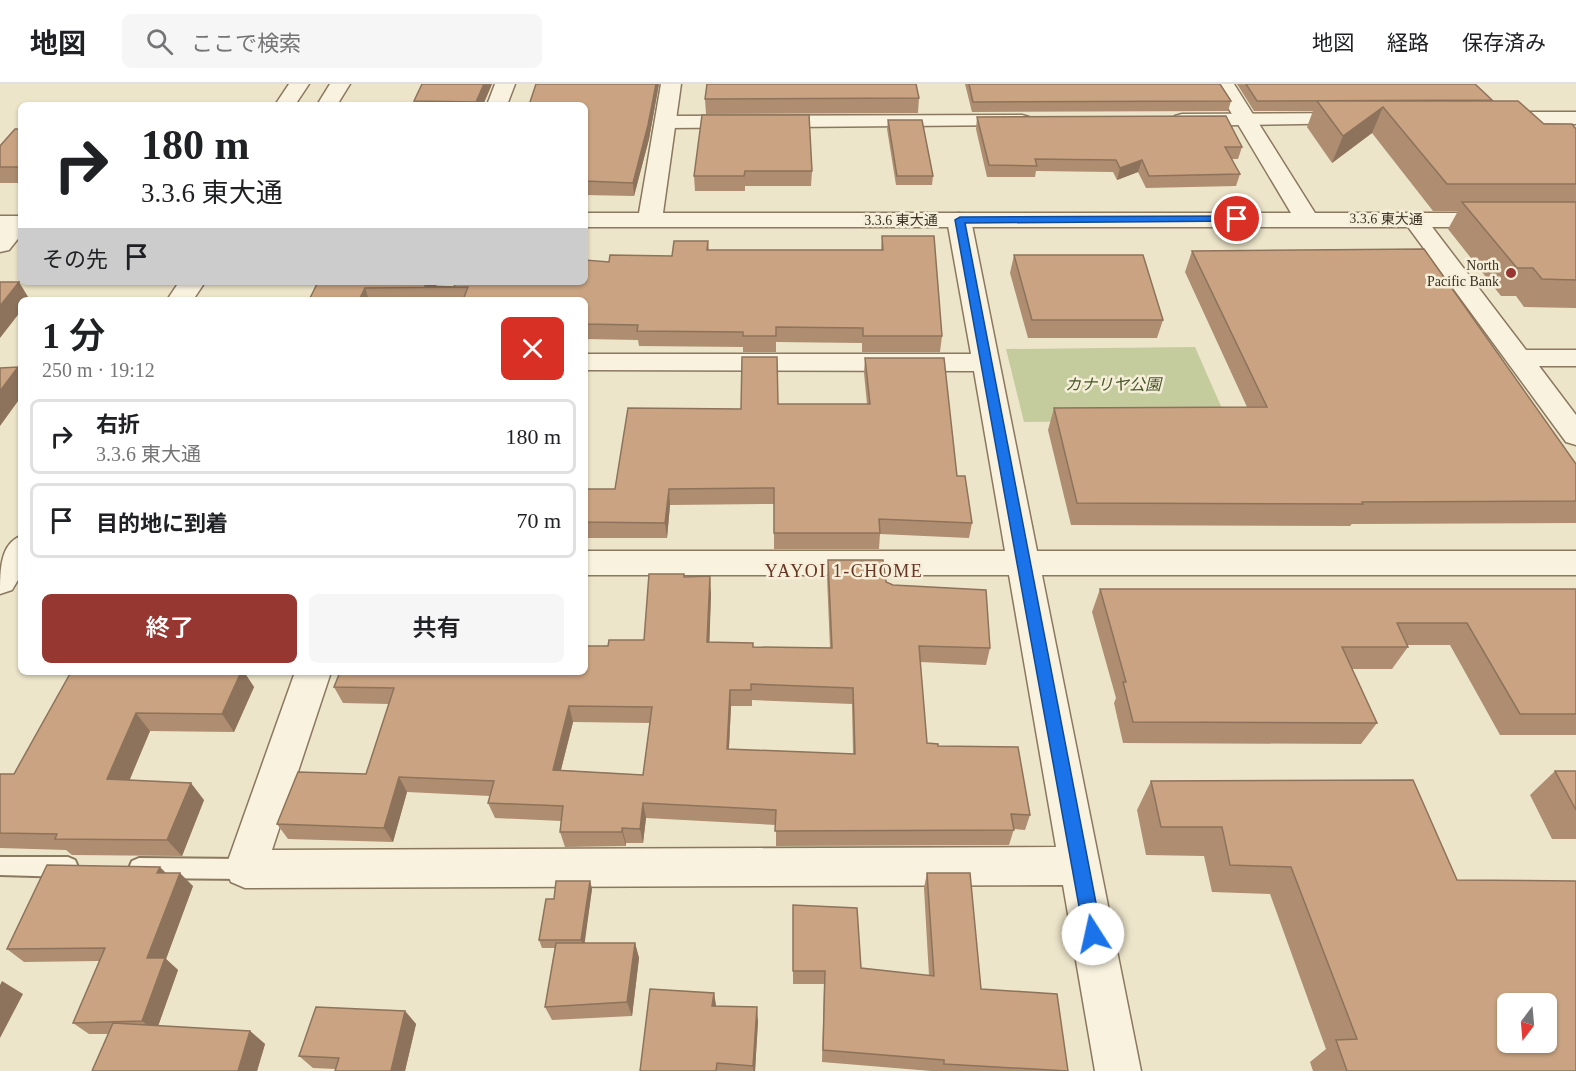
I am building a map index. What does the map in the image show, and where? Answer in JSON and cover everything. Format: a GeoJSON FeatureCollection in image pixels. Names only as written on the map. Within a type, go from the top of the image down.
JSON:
{"type":"FeatureCollection","features":[{"type":"Feature","properties":{"kind":"street"},"geometry":{"type":"LineString","coordinates":[[287,102],[299,84]]}},
{"type":"Feature","properties":{"kind":"street"},"geometry":{"type":"LineString","coordinates":[[329,102],[339,84]]}},
{"type":"Feature","properties":{"kind":"street"},"geometry":{"type":"LineString","coordinates":[[498,102],[505,84]]}},
{"type":"Feature","properties":{"kind":"street"},"geometry":{"type":"LineString","coordinates":[[650,220],[671,84]]}},
{"type":"Feature","properties":{"kind":"street"},"geometry":{"type":"LineString","coordinates":[[1224,84],[1306,218]]}},
{"type":"Feature","properties":{"kind":"street"},"geometry":{"type":"LineString","coordinates":[[1470,119],[1576,118]]}},
{"type":"Feature","properties":{"kind":"street"},"geometry":{"type":"LineString","coordinates":[[1163,120],[1375,119]]}},
{"type":"Feature","properties":{"kind":"street"},"geometry":{"type":"LineString","coordinates":[[665,122],[1044,120]]}},
{"type":"Feature","properties":{"kind":"street","name":"3.3.6 東大通"},"geometry":{"type":"LineString","coordinates":[[588,220],[1306,218],[1576,220]]}},
{"type":"Feature","properties":{"kind":"street"},"geometry":{"type":"LineString","coordinates":[[1415,219],[1576,435]]}},
{"type":"Feature","properties":{"kind":"street"},"geometry":{"type":"LineString","coordinates":[[960,220],[1118,1071]]}},
{"type":"Feature","properties":{"kind":"street"},"geometry":{"type":"LineString","coordinates":[[0,244],[13,223]]}},
{"type":"Feature","properties":{"kind":"street"},"geometry":{"type":"LineString","coordinates":[[1519,358],[1576,358]]}},
{"type":"Feature","properties":{"kind":"street"},"geometry":{"type":"LineString","coordinates":[[588,362],[987,363]]}},
{"type":"Feature","properties":{"kind":"street"},"geometry":{"type":"LineString","coordinates":[[0,581],[18,553]]}},
{"type":"Feature","properties":{"kind":"street"},"geometry":{"type":"LineString","coordinates":[[588,563],[1576,563]]}},
{"type":"Feature","properties":{"kind":"street"},"geometry":{"type":"LineString","coordinates":[[312,675],[245,869],[1080,866]]}},
{"type":"Feature","properties":{"kind":"lane"},"geometry":{"type":"LineString","coordinates":[[0,866],[93,867]]}},
{"type":"Feature","properties":{"kind":"lane"},"geometry":{"type":"LineString","coordinates":[[116,867],[245,869]]}},
{"type":"Feature","properties":{"kind":"green space","name":"カナリヤ公園"},"geometry":{"type":"Polygon","coordinates":[[[1195,347],[1227,420],[1024,422],[1006,349],[1195,347]]]}},
{"type":"Feature","properties":{"kind":"building"},"geometry":{"type":"Polygon","coordinates":[[[422,84],[484,84],[476,102],[414,101],[422,84]]]}},
{"type":"Feature","properties":{"kind":"building"},"geometry":{"type":"Polygon","coordinates":[[[536,84],[656,84],[633,183],[588,181],[588,102],[530,102],[536,84]]]}},
{"type":"Feature","properties":{"kind":"building"},"geometry":{"type":"Polygon","coordinates":[[[707,84],[916,84],[919,98],[705,99],[707,84]]]}},
{"type":"Feature","properties":{"kind":"building"},"geometry":{"type":"Polygon","coordinates":[[[969,84],[1220,84],[1231,101],[973,102],[969,84]]]}},
{"type":"Feature","properties":{"kind":"building"},"geometry":{"type":"Polygon","coordinates":[[[1246,84],[1475,84],[1492,100],[1257,101],[1246,84]]]}},
{"type":"Feature","properties":{"kind":"building"},"geometry":{"type":"Polygon","coordinates":[[[1317,101],[1518,101],[1544,124],[1572,124],[1576,128],[1576,184],[1447,184],[1383,107],[1343,136],[1317,101]]]}},
{"type":"Feature","properties":{"kind":"building"},"geometry":{"type":"Polygon","coordinates":[[[702,115],[809,115],[812,171],[745,171],[744,176],[694,176],[702,115]]]}},
{"type":"Feature","properties":{"kind":"building"},"geometry":{"type":"Polygon","coordinates":[[[1226,116],[1242,147],[1225,147],[1240,174],[1149,176],[1142,160],[1120,168],[1116,160],[1035,159],[1037,166],[989,165],[977,117],[1226,116]]]}},
{"type":"Feature","properties":{"kind":"building"},"geometry":{"type":"Polygon","coordinates":[[[888,120],[922,120],[933,176],[897,176],[888,120]]]}},
{"type":"Feature","properties":{"kind":"building"},"geometry":{"type":"Polygon","coordinates":[[[15,129],[18,129],[18,167],[0,167],[0,146],[15,129]]]}},
{"type":"Feature","properties":{"kind":"building"},"geometry":{"type":"Polygon","coordinates":[[[1462,202],[1576,202],[1576,280],[1542,279],[1533,268],[1517,268],[1462,202]]]}},
{"type":"Feature","properties":{"kind":"building"},"geometry":{"type":"Polygon","coordinates":[[[882,236],[934,236],[942,336],[863,336],[863,328],[776,327],[776,336],[743,336],[743,332],[637,331],[638,325],[588,324],[588,297],[464,297],[468,287],[365,288],[360,297],[310,297],[316,285],[454,287],[455,285],[588,285],[588,260],[609,262],[610,255],[672,256],[674,241],[708,241],[707,250],[883,250],[882,236]]]}},
{"type":"Feature","properties":{"kind":"building"},"geometry":{"type":"Polygon","coordinates":[[[1424,249],[1576,464],[1576,501],[1362,502],[1363,504],[1077,503],[1054,408],[1267,407],[1192,251],[1424,249]]]}},
{"type":"Feature","properties":{"kind":"building"},"geometry":{"type":"Polygon","coordinates":[[[1014,255],[1143,255],[1163,320],[1032,320],[1014,255]]]}},
{"type":"Feature","properties":{"kind":"building"},"geometry":{"type":"Polygon","coordinates":[[[0,282],[18,282],[18,283],[0,306],[0,282]]]}},
{"type":"Feature","properties":{"kind":"building"},"geometry":{"type":"Polygon","coordinates":[[[742,357],[777,357],[778,404],[870,404],[865,358],[944,358],[957,476],[965,476],[972,523],[879,519],[880,533],[774,533],[774,488],[669,489],[665,523],[588,522],[588,489],[615,489],[628,408],[741,409],[742,357]]]}},
{"type":"Feature","properties":{"kind":"building"},"geometry":{"type":"Polygon","coordinates":[[[18,367],[0,391],[0,368],[18,367]]]}},
{"type":"Feature","properties":{"kind":"building"},"geometry":{"type":"Polygon","coordinates":[[[828,560],[883,560],[886,582],[893,585],[986,590],[990,648],[919,646],[927,743],[938,744],[938,746],[1018,747],[1030,815],[1011,814],[1014,830],[775,831],[776,810],[643,803],[640,829],[622,828],[622,832],[560,832],[563,806],[488,803],[494,781],[399,777],[384,828],[277,824],[298,772],[366,774],[394,688],[334,687],[339,675],[588,675],[588,646],[608,646],[609,640],[644,640],[649,574],[684,574],[684,577],[710,576],[707,642],[753,643],[753,647],[832,648],[828,560]],[[751,684],[751,690],[730,690],[727,749],[855,754],[853,688],[751,684]],[[569,706],[553,770],[643,775],[652,707],[569,706]]]}},
{"type":"Feature","properties":{"kind":"building"},"geometry":{"type":"Polygon","coordinates":[[[1100,589],[1576,589],[1576,714],[1520,714],[1467,623],[1397,623],[1408,647],[1342,647],[1377,723],[1133,722],[1123,682],[1126,682],[1100,589]]]}},
{"type":"Feature","properties":{"kind":"building"},"geometry":{"type":"Polygon","coordinates":[[[69,675],[240,675],[222,714],[136,713],[107,779],[191,783],[167,840],[55,839],[57,834],[0,833],[0,774],[14,774],[69,675]]]}},
{"type":"Feature","properties":{"kind":"building"},"geometry":{"type":"Polygon","coordinates":[[[1555,771],[1576,771],[1576,810],[1555,771]]]}},
{"type":"Feature","properties":{"kind":"building"},"geometry":{"type":"Polygon","coordinates":[[[1413,780],[1457,880],[1576,881],[1576,1071],[1347,1071],[1336,1040],[1357,1039],[1291,867],[1230,865],[1222,827],[1161,827],[1151,781],[1413,780]]]}},
{"type":"Feature","properties":{"kind":"building"},"geometry":{"type":"Polygon","coordinates":[[[47,865],[160,867],[157,873],[180,873],[147,958],[165,958],[142,1021],[73,1023],[105,948],[7,949],[47,865]]]}},
{"type":"Feature","properties":{"kind":"building"},"geometry":{"type":"Polygon","coordinates":[[[927,873],[970,873],[981,989],[1057,994],[1068,1071],[944,1064],[944,1060],[823,1050],[825,971],[793,971],[793,905],[857,908],[861,968],[934,976],[927,873]]]}},
{"type":"Feature","properties":{"kind":"building"},"geometry":{"type":"Polygon","coordinates":[[[556,881],[590,881],[581,940],[539,940],[546,899],[554,899],[556,881]]]}},
{"type":"Feature","properties":{"kind":"building"},"geometry":{"type":"Polygon","coordinates":[[[556,943],[635,943],[627,1002],[545,1007],[556,943]]]}},
{"type":"Feature","properties":{"kind":"building"},"geometry":{"type":"Polygon","coordinates":[[[650,989],[714,993],[712,1006],[757,1007],[753,1066],[717,1063],[716,1071],[640,1071],[650,989]]]}},
{"type":"Feature","properties":{"kind":"building"},"geometry":{"type":"Polygon","coordinates":[[[316,1007],[405,1011],[391,1071],[335,1071],[339,1058],[299,1056],[316,1007]]]}},
{"type":"Feature","properties":{"kind":"building"},"geometry":{"type":"Polygon","coordinates":[[[113,1023],[250,1031],[238,1071],[92,1071],[113,1023]]]}},
{"type":"Feature","properties":{"kind":"place","name":"North Pacific Bank"},"geometry":{"type":"Point","coordinates":[1511,273]}},
{"type":"Feature","properties":{"kind":"district","name":"YAYOI 1-CHOME"},"geometry":{"type":"Point","coordinates":[844,571]}},
{"type":"Feature","properties":{"kind":"route"},"geometry":{"type":"LineString","coordinates":[[1093,934],[960,220],[1237,219]]}}]}
